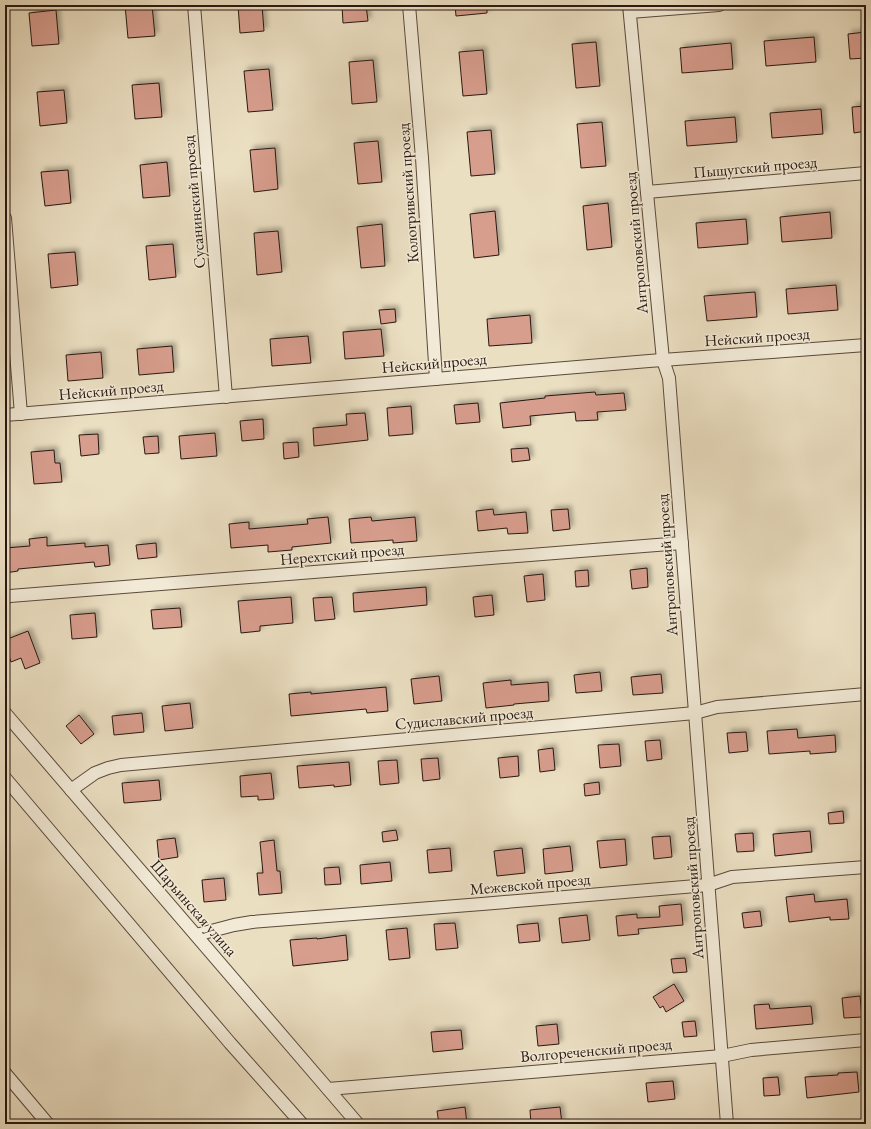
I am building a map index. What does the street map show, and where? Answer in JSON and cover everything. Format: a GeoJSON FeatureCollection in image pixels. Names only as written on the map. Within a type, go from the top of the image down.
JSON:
{"type":"FeatureCollection","features":[{"type":"Feature","properties":{"kind":"street","name":"Сусанинский проезд"},"geometry":{"type":"LineString","coordinates":[[194,5],[226,396]]}},
{"type":"Feature","properties":{"kind":"street","name":"Кологривский проезд"},"geometry":{"type":"LineString","coordinates":[[409,5],[422,158],[436,379]]}},
{"type":"Feature","properties":{"kind":"street"},"geometry":{"type":"LineString","coordinates":[[629,9],[719,5]]}},
{"type":"Feature","properties":{"kind":"street","name":"Антроповский проезд"},"geometry":{"type":"LineString","coordinates":[[629,9],[663,360],[669,378],[727,1124]]}},
{"type":"Feature","properties":{"kind":"street","name":"Пыщугский проезд"},"geometry":{"type":"LineString","coordinates":[[647,192],[866,173]]}},
{"type":"Feature","properties":{"kind":"street"},"geometry":{"type":"LineString","coordinates":[[5,218],[21,414]]}},
{"type":"Feature","properties":{"kind":"street","name":"Нейский проезд"},"geometry":{"type":"LineString","coordinates":[[5,415],[663,360],[866,345]]}},
{"type":"Feature","properties":{"kind":"street","name":"Нерехтский проезд"},"geometry":{"type":"LineString","coordinates":[[5,598],[10,596],[682,543]]}},
{"type":"Feature","properties":{"kind":"street","name":"Судиславский проезд"},"geometry":{"type":"LineString","coordinates":[[71,790],[95,773],[121,765],[695,713],[717,706],[866,694]]}},
{"type":"Feature","properties":{"kind":"street","name":"Шарьинская улица"},"geometry":{"type":"LineString","coordinates":[[5,713],[358,1124]]}},
{"type":"Feature","properties":{"kind":"street"},"geometry":{"type":"LineString","coordinates":[[5,778],[225,1037],[302,1124]]}},
{"type":"Feature","properties":{"kind":"street","name":"Межевской проезд"},"geometry":{"type":"LineString","coordinates":[[196,935],[252,922],[708,885],[732,877],[866,866]]}},
{"type":"Feature","properties":{"kind":"street","name":"Волгореченский проезд"},"geometry":{"type":"LineString","coordinates":[[328,1089],[722,1056],[750,1050],[866,1040]]}},
{"type":"Feature","properties":{"kind":"street"},"geometry":{"type":"LineString","coordinates":[[5,1073],[43,1122]]}},
{"type":"Feature","properties":{"kind":"building"},"geometry":{"type":"Polygon","coordinates":[[[125,5],[152,5],[155,36],[128,38],[125,5]]]}},
{"type":"Feature","properties":{"kind":"building"},"geometry":{"type":"Polygon","coordinates":[[[238,5],[262,5],[264,31],[240,33],[238,5]]]}},
{"type":"Feature","properties":{"kind":"building"},"geometry":{"type":"Polygon","coordinates":[[[342,5],[366,5],[368,21],[343,23],[342,5]]]}},
{"type":"Feature","properties":{"kind":"building"},"geometry":{"type":"Polygon","coordinates":[[[455,5],[487,5],[487,13],[456,16],[455,5]]]}},
{"type":"Feature","properties":{"kind":"building"},"geometry":{"type":"Polygon","coordinates":[[[56,10],[59,44],[32,46],[29,13],[56,10]]]}},
{"type":"Feature","properties":{"kind":"building"},"geometry":{"type":"Polygon","coordinates":[[[866,32],[866,58],[850,59],[848,34],[866,32]]]}},
{"type":"Feature","properties":{"kind":"building"},"geometry":{"type":"Polygon","coordinates":[[[814,37],[816,62],[766,66],[764,41],[814,37]]]}},
{"type":"Feature","properties":{"kind":"building"},"geometry":{"type":"Polygon","coordinates":[[[596,42],[600,86],[576,88],[572,44],[596,42]]]}},
{"type":"Feature","properties":{"kind":"building"},"geometry":{"type":"Polygon","coordinates":[[[731,43],[733,69],[682,73],[680,48],[731,43]]]}},
{"type":"Feature","properties":{"kind":"building"},"geometry":{"type":"Polygon","coordinates":[[[483,50],[487,94],[463,96],[459,52],[483,50]]]}},
{"type":"Feature","properties":{"kind":"building"},"geometry":{"type":"Polygon","coordinates":[[[373,60],[377,102],[352,104],[349,62],[373,60]]]}},
{"type":"Feature","properties":{"kind":"building"},"geometry":{"type":"Polygon","coordinates":[[[269,69],[273,110],[248,112],[244,71],[269,69]]]}},
{"type":"Feature","properties":{"kind":"building"},"geometry":{"type":"Polygon","coordinates":[[[159,83],[162,117],[135,119],[132,85],[159,83]]]}},
{"type":"Feature","properties":{"kind":"building"},"geometry":{"type":"Polygon","coordinates":[[[64,90],[67,123],[40,126],[37,92],[64,90]]]}},
{"type":"Feature","properties":{"kind":"building"},"geometry":{"type":"Polygon","coordinates":[[[866,106],[866,131],[854,133],[852,107],[866,106]]]}},
{"type":"Feature","properties":{"kind":"building"},"geometry":{"type":"Polygon","coordinates":[[[821,109],[823,134],[772,138],[770,113],[821,109]]]}},
{"type":"Feature","properties":{"kind":"building"},"geometry":{"type":"Polygon","coordinates":[[[735,117],[737,142],[687,146],[685,121],[735,117]]]}},
{"type":"Feature","properties":{"kind":"building"},"geometry":{"type":"Polygon","coordinates":[[[602,122],[606,166],[581,168],[577,124],[602,122]]]}},
{"type":"Feature","properties":{"kind":"building"},"geometry":{"type":"Polygon","coordinates":[[[491,130],[495,174],[471,176],[467,132],[491,130]]]}},
{"type":"Feature","properties":{"kind":"building"},"geometry":{"type":"Polygon","coordinates":[[[378,141],[382,182],[358,184],[354,143],[378,141]]]}},
{"type":"Feature","properties":{"kind":"building"},"geometry":{"type":"Polygon","coordinates":[[[275,148],[278,189],[254,192],[250,150],[275,148]]]}},
{"type":"Feature","properties":{"kind":"building"},"geometry":{"type":"Polygon","coordinates":[[[167,162],[170,196],[143,198],[140,165],[167,162]]]}},
{"type":"Feature","properties":{"kind":"building"},"geometry":{"type":"Polygon","coordinates":[[[68,170],[71,203],[45,206],[41,172],[68,170]]]}},
{"type":"Feature","properties":{"kind":"building"},"geometry":{"type":"Polygon","coordinates":[[[608,203],[612,247],[587,250],[583,206],[608,203]]]}},
{"type":"Feature","properties":{"kind":"building"},"geometry":{"type":"Polygon","coordinates":[[[495,211],[499,255],[474,258],[470,214],[495,211]]]}},
{"type":"Feature","properties":{"kind":"building"},"geometry":{"type":"Polygon","coordinates":[[[830,212],[832,238],[782,242],[780,217],[830,212]]]}},
{"type":"Feature","properties":{"kind":"building"},"geometry":{"type":"Polygon","coordinates":[[[746,219],[748,244],[698,248],[696,223],[746,219]]]}},
{"type":"Feature","properties":{"kind":"building"},"geometry":{"type":"Polygon","coordinates":[[[382,224],[385,266],[361,268],[357,227],[382,224]]]}},
{"type":"Feature","properties":{"kind":"building"},"geometry":{"type":"Polygon","coordinates":[[[278,231],[282,272],[257,275],[254,233],[278,231]]]}},
{"type":"Feature","properties":{"kind":"building"},"geometry":{"type":"Polygon","coordinates":[[[173,244],[176,277],[149,280],[146,246],[173,244]]]}},
{"type":"Feature","properties":{"kind":"building"},"geometry":{"type":"Polygon","coordinates":[[[75,252],[78,285],[51,288],[48,254],[75,252]]]}},
{"type":"Feature","properties":{"kind":"building"},"geometry":{"type":"Polygon","coordinates":[[[836,285],[838,310],[788,314],[786,289],[836,285]]]}},
{"type":"Feature","properties":{"kind":"building"},"geometry":{"type":"Polygon","coordinates":[[[755,292],[757,317],[707,321],[704,296],[755,292]]]}},
{"type":"Feature","properties":{"kind":"building"},"geometry":{"type":"Polygon","coordinates":[[[395,309],[396,322],[381,324],[379,310],[395,309]]]}},
{"type":"Feature","properties":{"kind":"building"},"geometry":{"type":"Polygon","coordinates":[[[530,315],[532,343],[489,346],[487,319],[530,315]]]}},
{"type":"Feature","properties":{"kind":"building"},"geometry":{"type":"Polygon","coordinates":[[[381,329],[384,356],[345,359],[343,332],[381,329]]]}},
{"type":"Feature","properties":{"kind":"building"},"geometry":{"type":"Polygon","coordinates":[[[308,336],[311,363],[272,366],[270,339],[308,336]]]}},
{"type":"Feature","properties":{"kind":"building"},"geometry":{"type":"Polygon","coordinates":[[[172,346],[174,372],[139,375],[137,349],[172,346]]]}},
{"type":"Feature","properties":{"kind":"building"},"geometry":{"type":"Polygon","coordinates":[[[101,352],[103,378],[68,381],[66,355],[101,352]]]}},
{"type":"Feature","properties":{"kind":"building"},"geometry":{"type":"Polygon","coordinates":[[[595,392],[596,395],[624,393],[626,410],[597,412],[598,420],[576,421],[575,412],[530,416],[531,425],[503,428],[500,403],[545,398],[545,396],[595,392]]]}},
{"type":"Feature","properties":{"kind":"building"},"geometry":{"type":"Polygon","coordinates":[[[478,403],[480,422],[456,424],[454,405],[478,403]]]}},
{"type":"Feature","properties":{"kind":"building"},"geometry":{"type":"Polygon","coordinates":[[[411,406],[413,434],[389,436],[387,408],[411,406]]]}},
{"type":"Feature","properties":{"kind":"building"},"geometry":{"type":"Polygon","coordinates":[[[365,413],[368,440],[314,446],[313,428],[347,425],[346,414],[365,413]]]}},
{"type":"Feature","properties":{"kind":"building"},"geometry":{"type":"Polygon","coordinates":[[[263,419],[264,439],[242,441],[240,421],[263,419]]]}},
{"type":"Feature","properties":{"kind":"building"},"geometry":{"type":"Polygon","coordinates":[[[215,433],[217,456],[181,459],[179,436],[215,433]]]}},
{"type":"Feature","properties":{"kind":"building"},"geometry":{"type":"Polygon","coordinates":[[[98,434],[99,454],[81,456],[79,435],[98,434]]]}},
{"type":"Feature","properties":{"kind":"building"},"geometry":{"type":"Polygon","coordinates":[[[158,436],[159,453],[145,454],[143,437],[158,436]]]}},
{"type":"Feature","properties":{"kind":"building"},"geometry":{"type":"Polygon","coordinates":[[[298,442],[299,457],[284,459],[283,443],[298,442]]]}},
{"type":"Feature","properties":{"kind":"building"},"geometry":{"type":"Polygon","coordinates":[[[528,448],[530,460],[512,462],[511,449],[528,448]]]}},
{"type":"Feature","properties":{"kind":"building"},"geometry":{"type":"Polygon","coordinates":[[[54,450],[55,463],[60,463],[62,482],[34,484],[31,452],[54,450]]]}},
{"type":"Feature","properties":{"kind":"building"},"geometry":{"type":"Polygon","coordinates":[[[493,509],[494,515],[526,512],[528,533],[508,534],[507,528],[478,531],[476,511],[493,509]]]}},
{"type":"Feature","properties":{"kind":"building"},"geometry":{"type":"Polygon","coordinates":[[[568,509],[570,529],[553,531],[551,510],[568,509]]]}},
{"type":"Feature","properties":{"kind":"building"},"geometry":{"type":"Polygon","coordinates":[[[328,517],[331,543],[292,547],[292,550],[268,552],[268,545],[231,548],[229,524],[249,522],[249,529],[308,524],[307,519],[328,517]]]}},
{"type":"Feature","properties":{"kind":"building"},"geometry":{"type":"Polygon","coordinates":[[[371,517],[372,521],[415,517],[417,541],[393,543],[393,540],[351,543],[349,519],[371,517]]]}},
{"type":"Feature","properties":{"kind":"building"},"geometry":{"type":"Polygon","coordinates":[[[47,537],[47,546],[85,543],[85,547],[108,545],[110,565],[95,567],[94,562],[18,569],[18,571],[5,573],[5,548],[30,546],[29,539],[47,537]]]}},
{"type":"Feature","properties":{"kind":"building"},"geometry":{"type":"Polygon","coordinates":[[[156,543],[157,557],[138,559],[136,545],[156,543]]]}},
{"type":"Feature","properties":{"kind":"building"},"geometry":{"type":"Polygon","coordinates":[[[647,568],[648,587],[632,589],[630,570],[647,568]]]}},
{"type":"Feature","properties":{"kind":"building"},"geometry":{"type":"Polygon","coordinates":[[[588,570],[589,586],[576,587],[575,571],[588,570]]]}},
{"type":"Feature","properties":{"kind":"building"},"geometry":{"type":"Polygon","coordinates":[[[543,574],[545,600],[527,602],[524,576],[543,574]]]}},
{"type":"Feature","properties":{"kind":"building"},"geometry":{"type":"Polygon","coordinates":[[[426,587],[427,605],[354,612],[353,593],[426,587]]]}},
{"type":"Feature","properties":{"kind":"building"},"geometry":{"type":"Polygon","coordinates":[[[492,595],[494,615],[475,617],[473,597],[492,595]]]}},
{"type":"Feature","properties":{"kind":"building"},"geometry":{"type":"Polygon","coordinates":[[[291,597],[293,623],[260,626],[260,631],[241,633],[238,601],[291,597]]]}},
{"type":"Feature","properties":{"kind":"building"},"geometry":{"type":"Polygon","coordinates":[[[332,597],[335,619],[315,621],[313,598],[332,597]]]}},
{"type":"Feature","properties":{"kind":"building"},"geometry":{"type":"Polygon","coordinates":[[[180,608],[182,627],[153,629],[151,610],[180,608]]]}},
{"type":"Feature","properties":{"kind":"building"},"geometry":{"type":"Polygon","coordinates":[[[95,613],[97,637],[72,639],[70,615],[95,613]]]}},
{"type":"Feature","properties":{"kind":"building"},"geometry":{"type":"Polygon","coordinates":[[[28,631],[40,663],[25,669],[21,658],[11,662],[5,645],[5,640],[28,631]]]}},
{"type":"Feature","properties":{"kind":"building"},"geometry":{"type":"Polygon","coordinates":[[[600,672],[602,691],[576,693],[574,675],[600,672]]]}},
{"type":"Feature","properties":{"kind":"building"},"geometry":{"type":"Polygon","coordinates":[[[661,674],[663,693],[633,695],[631,677],[661,674]]]}},
{"type":"Feature","properties":{"kind":"building"},"geometry":{"type":"Polygon","coordinates":[[[439,676],[442,701],[414,704],[411,679],[439,676]]]}},
{"type":"Feature","properties":{"kind":"building"},"geometry":{"type":"Polygon","coordinates":[[[511,680],[511,685],[548,682],[549,701],[486,708],[483,683],[511,680]]]}},
{"type":"Feature","properties":{"kind":"building"},"geometry":{"type":"Polygon","coordinates":[[[386,687],[388,711],[367,713],[366,709],[291,716],[289,694],[311,692],[311,694],[386,687]]]}},
{"type":"Feature","properties":{"kind":"building"},"geometry":{"type":"Polygon","coordinates":[[[190,703],[193,728],[165,731],[162,706],[190,703]]]}},
{"type":"Feature","properties":{"kind":"building"},"geometry":{"type":"Polygon","coordinates":[[[142,713],[144,732],[114,735],[112,716],[142,713]]]}},
{"type":"Feature","properties":{"kind":"building"},"geometry":{"type":"Polygon","coordinates":[[[79,715],[94,734],[81,744],[66,726],[79,715]]]}},
{"type":"Feature","properties":{"kind":"building"},"geometry":{"type":"Polygon","coordinates":[[[797,729],[798,738],[835,735],[836,752],[810,754],[810,751],[769,754],[767,731],[797,729]]]}},
{"type":"Feature","properties":{"kind":"building"},"geometry":{"type":"Polygon","coordinates":[[[746,732],[748,751],[729,753],[727,733],[746,732]]]}},
{"type":"Feature","properties":{"kind":"building"},"geometry":{"type":"Polygon","coordinates":[[[660,740],[662,759],[647,761],[645,741],[660,740]]]}},
{"type":"Feature","properties":{"kind":"building"},"geometry":{"type":"Polygon","coordinates":[[[619,744],[621,766],[600,768],[598,745],[619,744]]]}},
{"type":"Feature","properties":{"kind":"building"},"geometry":{"type":"Polygon","coordinates":[[[553,748],[555,770],[540,772],[538,750],[553,748]]]}},
{"type":"Feature","properties":{"kind":"building"},"geometry":{"type":"Polygon","coordinates":[[[518,756],[519,776],[500,778],[498,758],[518,756]]]}},
{"type":"Feature","properties":{"kind":"building"},"geometry":{"type":"Polygon","coordinates":[[[438,758],[440,779],[423,781],[421,759],[438,758]]]}},
{"type":"Feature","properties":{"kind":"building"},"geometry":{"type":"Polygon","coordinates":[[[397,760],[399,783],[380,785],[378,761],[397,760]]]}},
{"type":"Feature","properties":{"kind":"building"},"geometry":{"type":"Polygon","coordinates":[[[349,762],[351,785],[299,788],[297,766],[349,762]]]}},
{"type":"Feature","properties":{"kind":"building"},"geometry":{"type":"Polygon","coordinates":[[[271,773],[274,799],[258,800],[258,796],[241,797],[240,776],[271,773]]]}},
{"type":"Feature","properties":{"kind":"building"},"geometry":{"type":"Polygon","coordinates":[[[159,780],[161,800],[124,803],[122,783],[159,780]]]}},
{"type":"Feature","properties":{"kind":"building"},"geometry":{"type":"Polygon","coordinates":[[[599,782],[600,794],[585,796],[584,784],[599,782]]]}},
{"type":"Feature","properties":{"kind":"building"},"geometry":{"type":"Polygon","coordinates":[[[843,811],[844,823],[829,824],[828,813],[843,811]]]}},
{"type":"Feature","properties":{"kind":"building"},"geometry":{"type":"Polygon","coordinates":[[[396,830],[398,840],[383,842],[382,832],[396,830]]]}},
{"type":"Feature","properties":{"kind":"building"},"geometry":{"type":"Polygon","coordinates":[[[810,831],[812,852],[775,856],[773,834],[810,831]]]}},
{"type":"Feature","properties":{"kind":"building"},"geometry":{"type":"Polygon","coordinates":[[[753,833],[754,851],[737,852],[735,834],[753,833]]]}},
{"type":"Feature","properties":{"kind":"building"},"geometry":{"type":"Polygon","coordinates":[[[670,836],[672,857],[654,859],[652,837],[670,836]]]}},
{"type":"Feature","properties":{"kind":"building"},"geometry":{"type":"Polygon","coordinates":[[[175,838],[178,857],[159,860],[157,840],[175,838]]]}},
{"type":"Feature","properties":{"kind":"building"},"geometry":{"type":"Polygon","coordinates":[[[625,839],[627,865],[600,868],[597,841],[625,839]]]}},
{"type":"Feature","properties":{"kind":"building"},"geometry":{"type":"Polygon","coordinates":[[[274,840],[277,871],[280,871],[282,893],[259,895],[257,873],[263,873],[260,842],[274,840]]]}},
{"type":"Feature","properties":{"kind":"building"},"geometry":{"type":"Polygon","coordinates":[[[570,846],[573,871],[545,874],[543,849],[570,846]]]}},
{"type":"Feature","properties":{"kind":"building"},"geometry":{"type":"Polygon","coordinates":[[[450,848],[452,871],[429,873],[427,850],[450,848]]]}},
{"type":"Feature","properties":{"kind":"building"},"geometry":{"type":"Polygon","coordinates":[[[522,848],[525,873],[497,876],[494,851],[522,848]]]}},
{"type":"Feature","properties":{"kind":"building"},"geometry":{"type":"Polygon","coordinates":[[[390,862],[392,881],[361,884],[360,865],[390,862]]]}},
{"type":"Feature","properties":{"kind":"building"},"geometry":{"type":"Polygon","coordinates":[[[339,867],[341,884],[325,885],[324,868],[339,867]]]}},
{"type":"Feature","properties":{"kind":"building"},"geometry":{"type":"Polygon","coordinates":[[[224,878],[226,900],[204,902],[202,880],[224,878]]]}},
{"type":"Feature","properties":{"kind":"building"},"geometry":{"type":"Polygon","coordinates":[[[814,894],[815,902],[847,899],[849,919],[830,920],[830,917],[789,922],[786,897],[814,894]]]}},
{"type":"Feature","properties":{"kind":"building"},"geometry":{"type":"Polygon","coordinates":[[[681,904],[683,925],[638,929],[639,934],[618,936],[616,916],[637,914],[637,918],[660,917],[659,906],[681,904]]]}},
{"type":"Feature","properties":{"kind":"building"},"geometry":{"type":"Polygon","coordinates":[[[760,911],[762,926],[744,928],[742,913],[760,911]]]}},
{"type":"Feature","properties":{"kind":"building"},"geometry":{"type":"Polygon","coordinates":[[[587,915],[590,940],[562,943],[559,918],[587,915]]]}},
{"type":"Feature","properties":{"kind":"building"},"geometry":{"type":"Polygon","coordinates":[[[455,923],[458,948],[436,950],[434,924],[455,923]]]}},
{"type":"Feature","properties":{"kind":"building"},"geometry":{"type":"Polygon","coordinates":[[[538,923],[540,941],[519,943],[517,925],[538,923]]]}},
{"type":"Feature","properties":{"kind":"building"},"geometry":{"type":"Polygon","coordinates":[[[407,928],[410,958],[389,960],[386,930],[407,928]]]}},
{"type":"Feature","properties":{"kind":"building"},"geometry":{"type":"Polygon","coordinates":[[[346,935],[348,960],[293,966],[290,940],[317,939],[346,935]]]}},
{"type":"Feature","properties":{"kind":"building"},"geometry":{"type":"Polygon","coordinates":[[[685,958],[687,972],[673,973],[671,959],[685,958]]]}},
{"type":"Feature","properties":{"kind":"building"},"geometry":{"type":"Polygon","coordinates":[[[674,984],[684,1001],[666,1012],[663,1006],[660,1008],[653,997],[674,984]]]}},
{"type":"Feature","properties":{"kind":"building"},"geometry":{"type":"Polygon","coordinates":[[[860,996],[862,1017],[844,1018],[842,998],[860,996]]]}},
{"type":"Feature","properties":{"kind":"building"},"geometry":{"type":"Polygon","coordinates":[[[769,1004],[770,1009],[811,1006],[813,1024],[756,1029],[754,1005],[769,1004]]]}},
{"type":"Feature","properties":{"kind":"building"},"geometry":{"type":"Polygon","coordinates":[[[695,1021],[697,1036],[684,1037],[682,1022],[695,1021]]]}},
{"type":"Feature","properties":{"kind":"building"},"geometry":{"type":"Polygon","coordinates":[[[557,1024],[559,1044],[538,1046],[536,1026],[557,1024]]]}},
{"type":"Feature","properties":{"kind":"building"},"geometry":{"type":"Polygon","coordinates":[[[461,1030],[463,1049],[433,1052],[431,1032],[461,1030]]]}},
{"type":"Feature","properties":{"kind":"building"},"geometry":{"type":"Polygon","coordinates":[[[857,1072],[859,1092],[807,1098],[805,1077],[857,1072]]]}},
{"type":"Feature","properties":{"kind":"building"},"geometry":{"type":"Polygon","coordinates":[[[778,1077],[780,1095],[764,1096],[763,1078],[778,1077]]]}},
{"type":"Feature","properties":{"kind":"building"},"geometry":{"type":"Polygon","coordinates":[[[673,1081],[675,1099],[648,1102],[646,1083],[673,1081]]]}},
{"type":"Feature","properties":{"kind":"building"},"geometry":{"type":"Polygon","coordinates":[[[465,1107],[467,1124],[439,1124],[437,1111],[465,1107]]]}},
{"type":"Feature","properties":{"kind":"building"},"geometry":{"type":"Polygon","coordinates":[[[560,1107],[562,1124],[531,1124],[530,1110],[560,1107]]]}}]}
